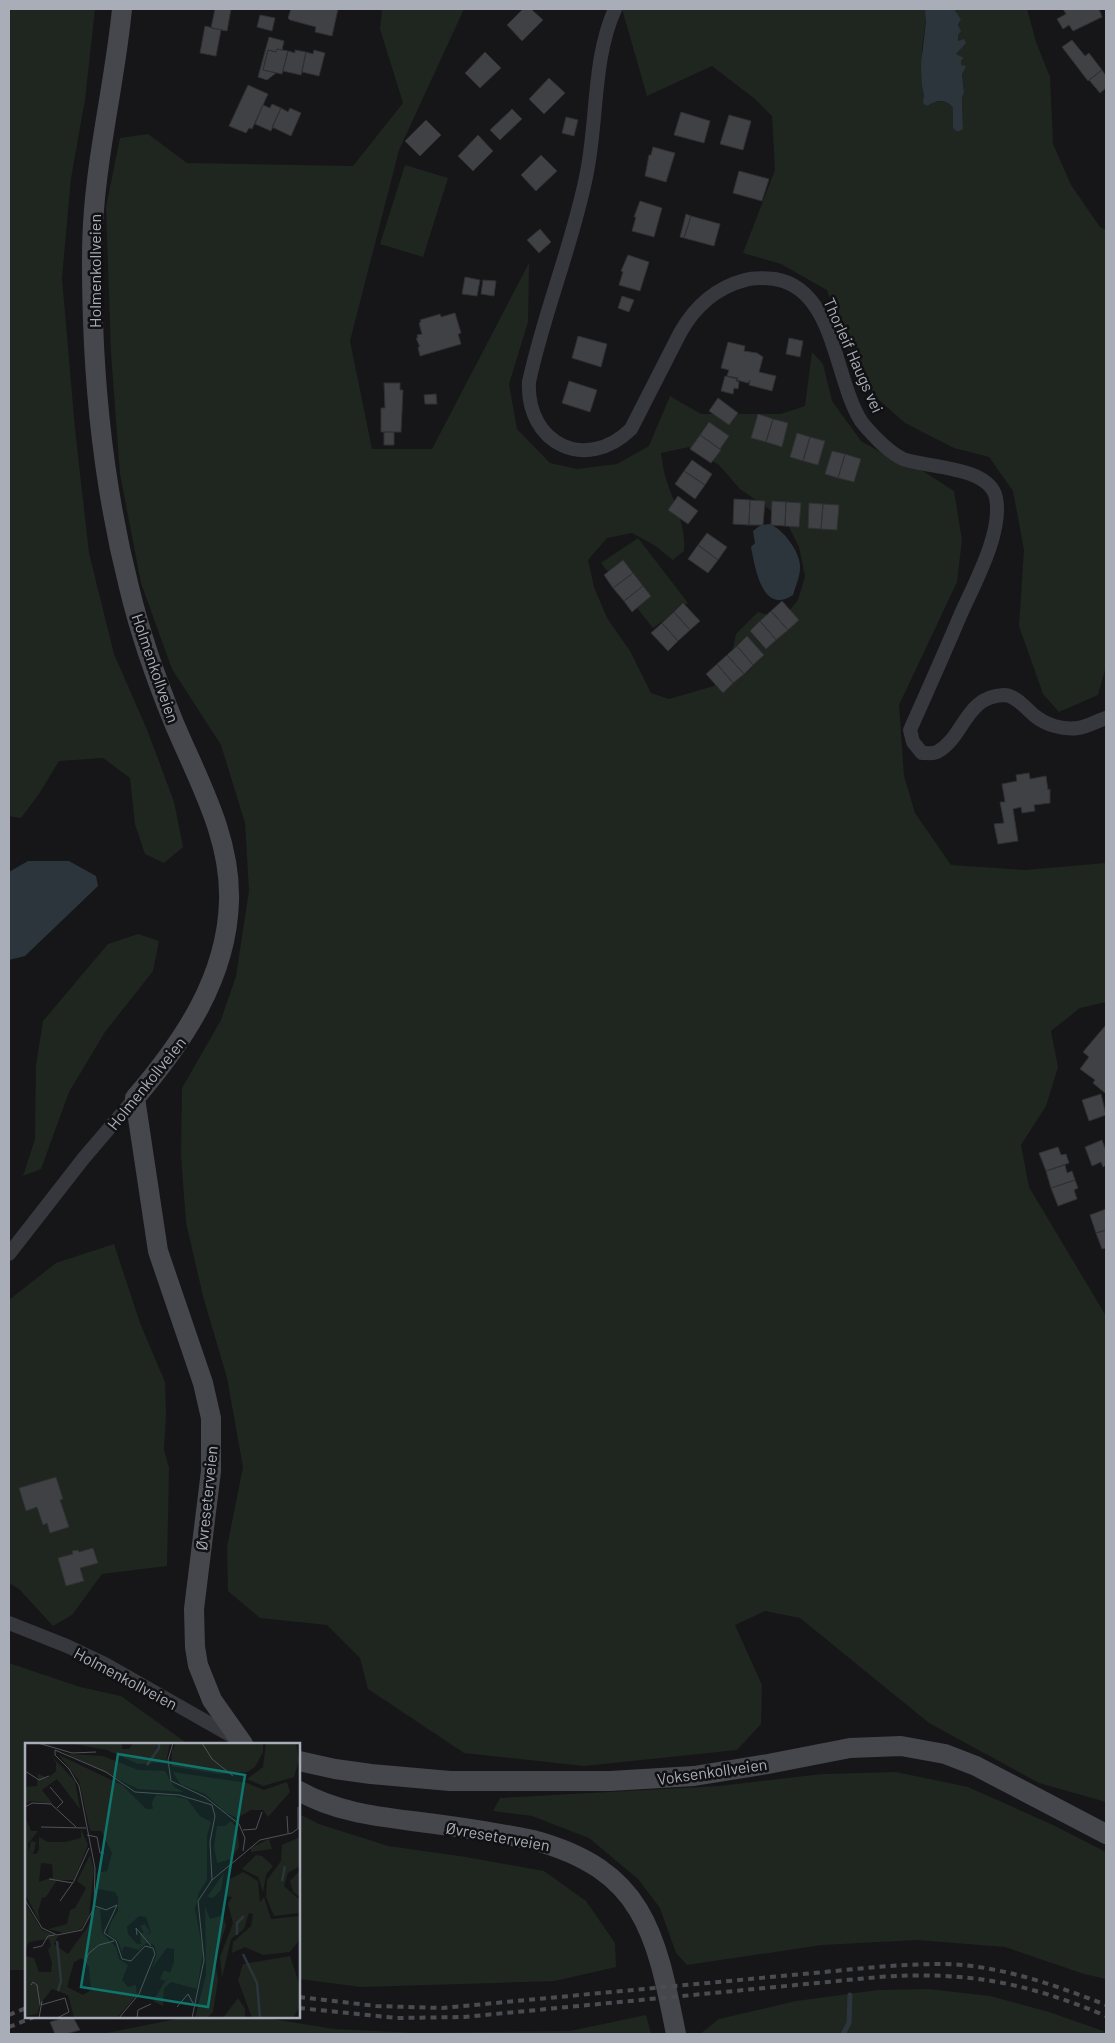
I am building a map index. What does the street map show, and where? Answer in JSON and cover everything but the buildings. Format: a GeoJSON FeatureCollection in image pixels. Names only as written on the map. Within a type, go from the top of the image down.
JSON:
{"type":"FeatureCollection","features":[{"type":"Feature","properties":{"kind":"main road","name":"Holmenkollveien"},"geometry":{"type":"LineString","coordinates":[[122,9],[96,185],[93,221],[94,331],[101,431],[114,517],[137,618],[161,689],[214,818],[225,857],[229,900],[224,942],[211,984],[201,1006],[171,1054],[135,1098]]}},
{"type":"Feature","properties":{"kind":"main road","name":"Øvreseterveien"},"geometry":{"type":"LineString","coordinates":[[135,1098],[158,1252],[203,1383],[211,1418],[211,1471],[194,1609],[195,1647],[198,1665],[212,1700],[244,1743]]}},
{"type":"Feature","properties":{"kind":"main road","name":"Voksenkollveien"},"geometry":{"type":"LineString","coordinates":[[300,1761],[335,1769],[450,1780],[610,1781],[694,1776],[760,1766],[850,1748],[901,1746],[933,1751],[968,1763],[1106,1834]]}},
{"type":"Feature","properties":{"kind":"main road","name":"Øvreseterveien"},"geometry":{"type":"LineString","coordinates":[[300,1792],[315,1800],[346,1811],[534,1840],[558,1846],[592,1862],[622,1886],[643,1917],[652,1936],[663,1971],[676,2034]]}},
{"type":"Feature","properties":{"kind":"street","name":"Thorleif Haugs vei"},"geometry":{"type":"LineString","coordinates":[[615,9],[603,50],[586,176],[529,382],[530,404],[540,427],[555,442],[575,450],[587,451],[611,445],[631,429],[680,332],[689,317],[701,304],[718,290],[750,279],[769,278],[784,281],[795,286],[804,292],[818,311],[827,330],[852,401],[862,421],[879,441],[901,458],[979,476],[991,486],[996,497],[996,524],[985,557],[910,730],[913,742],[922,753],[935,753],[948,743],[971,709],[989,698],[1005,694],[1019,702],[1036,717],[1053,726],[1078,728],[1106,718]]}},
{"type":"Feature","properties":{"kind":"street","name":"Holmenkollveien"},"geometry":{"type":"LineString","coordinates":[[9,1254],[135,1098]]}},
{"type":"Feature","properties":{"kind":"street","name":"Holmenkollveien"},"geometry":{"type":"LineString","coordinates":[[9,1623],[106,1664],[244,1743]]}},
{"type":"Feature","properties":{"kind":"shaded area"},"geometry":{"type":"Polygon","coordinates":[[[9,9],[95,9],[85,100],[71,178],[62,278],[75,429],[89,553],[114,654],[148,732],[174,802],[183,847],[164,863],[145,854],[135,824],[130,778],[103,758],[59,761],[39,794],[21,818],[9,816],[9,9]]]}},
{"type":"Feature","properties":{"kind":"shaded area"},"geometry":{"type":"Polygon","coordinates":[[[382,9],[464,9],[399,150],[350,341],[372,449],[432,449],[529,263],[528,322],[509,384],[517,429],[550,463],[577,469],[617,464],[649,446],[670,396],[701,414],[781,414],[805,406],[812,352],[823,364],[832,401],[861,441],[896,461],[923,471],[954,491],[962,540],[957,582],[899,705],[904,776],[915,813],[951,865],[1025,870],[1106,863],[1106,1002],[1080,1008],[1051,1031],[1058,1067],[1046,1106],[1021,1145],[1029,1187],[1106,1316],[1106,1802],[1039,1783],[929,1723],[800,1618],[765,1611],[735,1625],[762,1685],[761,1724],[737,1750],[584,1766],[464,1753],[368,1689],[360,1658],[327,1625],[260,1618],[228,1591],[227,1547],[243,1467],[227,1378],[203,1296],[186,1223],[181,1155],[182,1088],[221,1020],[236,976],[249,891],[245,823],[221,745],[172,669],[141,583],[120,474],[111,353],[106,207],[120,138],[148,134],[187,163],[353,166],[403,103],[380,29],[382,9]],[[689,447],[661,453],[665,476],[683,531],[684,551],[673,560],[654,545],[632,533],[607,538],[588,560],[594,587],[607,618],[630,651],[651,693],[669,699],[714,686],[729,669],[736,634],[758,612],[782,619],[798,600],[805,576],[799,547],[786,521],[740,489],[719,465],[689,447]]]}},
{"type":"Feature","properties":{"kind":"shaded area"},"geometry":{"type":"Polygon","coordinates":[[[622,9],[925,9],[927,12],[922,48],[922,86],[927,106],[940,101],[950,105],[953,108],[953,128],[956,131],[960,131],[963,124],[962,97],[964,93],[962,73],[965,66],[961,66],[961,61],[964,59],[956,54],[961,48],[958,26],[961,19],[954,9],[1027,9],[1036,42],[1050,77],[1053,144],[1071,185],[1100,227],[1106,230],[1106,666],[1098,695],[1059,712],[1043,694],[1019,626],[1024,550],[1013,491],[989,457],[954,448],[905,423],[870,392],[843,337],[827,290],[781,264],[743,253],[775,170],[772,116],[755,99],[712,66],[647,96],[622,9]]]}},
{"type":"Feature","properties":{"kind":"shaded area"},"geometry":{"type":"Polygon","coordinates":[[[925,9],[954,9],[961,19],[958,25],[961,31],[958,35],[958,41],[964,39],[966,43],[956,54],[964,58],[961,61],[961,65],[966,66],[962,74],[964,93],[962,97],[963,129],[960,131],[956,131],[953,128],[953,108],[950,105],[944,101],[934,102],[927,106],[923,103],[921,64],[926,21],[925,9]]]}},
{"type":"Feature","properties":{"kind":"shaded area"},"geometry":{"type":"Polygon","coordinates":[[[405,165],[448,178],[423,257],[380,244],[405,165]]]}},
{"type":"Feature","properties":{"kind":"shaded area"},"geometry":{"type":"Polygon","coordinates":[[[770,524],[781,531],[791,543],[800,562],[799,575],[793,595],[782,600],[774,599],[767,594],[762,586],[751,547],[755,543],[753,531],[761,525],[770,524]]]}},
{"type":"Feature","properties":{"kind":"shaded area"},"geometry":{"type":"Polygon","coordinates":[[[638,538],[688,603],[653,628],[601,563],[638,538]]]}},
{"type":"Feature","properties":{"kind":"shaded area"},"geometry":{"type":"Polygon","coordinates":[[[28,861],[69,861],[96,876],[98,886],[25,956],[9,960],[9,872],[28,861]]]}},
{"type":"Feature","properties":{"kind":"shaded area"},"geometry":{"type":"Polygon","coordinates":[[[138,934],[159,941],[153,971],[105,1032],[69,1092],[41,1169],[23,1176],[35,1139],[36,1065],[43,1021],[108,944],[138,934]]]}},
{"type":"Feature","properties":{"kind":"shaded area"},"geometry":{"type":"Polygon","coordinates":[[[114,1244],[140,1323],[165,1382],[164,1450],[169,1468],[167,1566],[102,1574],[72,1615],[53,1626],[19,1589],[9,1583],[9,1300],[56,1263],[114,1244]]]}},
{"type":"Feature","properties":{"kind":"shaded area"},"geometry":{"type":"Polygon","coordinates":[[[9,1663],[80,1687],[121,1696],[187,1743],[25,1743],[25,1970],[9,1970],[9,1663]]]}},
{"type":"Feature","properties":{"kind":"shaded area"},"geometry":{"type":"Polygon","coordinates":[[[896,1772],[968,1787],[1053,1825],[1106,1852],[1106,1979],[1084,1974],[1005,1947],[917,1940],[822,1945],[687,1965],[676,1953],[660,1908],[638,1879],[589,1838],[532,1816],[493,1811],[500,1798],[719,1786],[822,1774],[896,1772]]]}},
{"type":"Feature","properties":{"kind":"shaded area"},"geometry":{"type":"Polygon","coordinates":[[[300,1814],[319,1824],[388,1846],[544,1871],[586,1901],[615,1943],[616,1967],[555,1981],[361,1987],[300,1979],[300,1814]]]}},
{"type":"Feature","properties":{"kind":"shaded area"},"geometry":{"type":"Polygon","coordinates":[[[928,1989],[990,1996],[1049,2012],[1106,2032],[1106,2034],[700,2034],[719,2019],[796,2001],[878,1990],[928,1989]]]}},
{"type":"Feature","properties":{"kind":"shaded area"},"geometry":{"type":"Polygon","coordinates":[[[646,2015],[651,2034],[102,2034],[181,2018],[267,2018],[334,2029],[415,2033],[570,2031],[646,2015]]]}},
{"type":"Feature","properties":{"kind":"waterway"},"geometry":{"type":"LineString","coordinates":[[843,2034],[849,2023],[850,1995]]}},
{"type":"Feature","properties":{"kind":"railway"},"geometry":{"type":"LineString","coordinates":[[300,1997],[376,2006],[442,2008],[877,1967],[946,1964],[987,1968],[1028,1978],[1106,2005]]}},
{"type":"Feature","properties":{"kind":"railway"},"geometry":{"type":"LineString","coordinates":[[300,2008],[397,2018],[464,2017],[879,1977],[940,1976],[995,1981],[1022,1987],[1077,2004],[1106,2016]]}},
{"type":"Feature","properties":{"kind":"railway"},"geometry":{"type":"LineString","coordinates":[[9,2015],[25,2008]]}},
{"type":"Feature","properties":{"kind":"railway"},"geometry":{"type":"LineString","coordinates":[[9,2027],[32,2018]]}}]}
